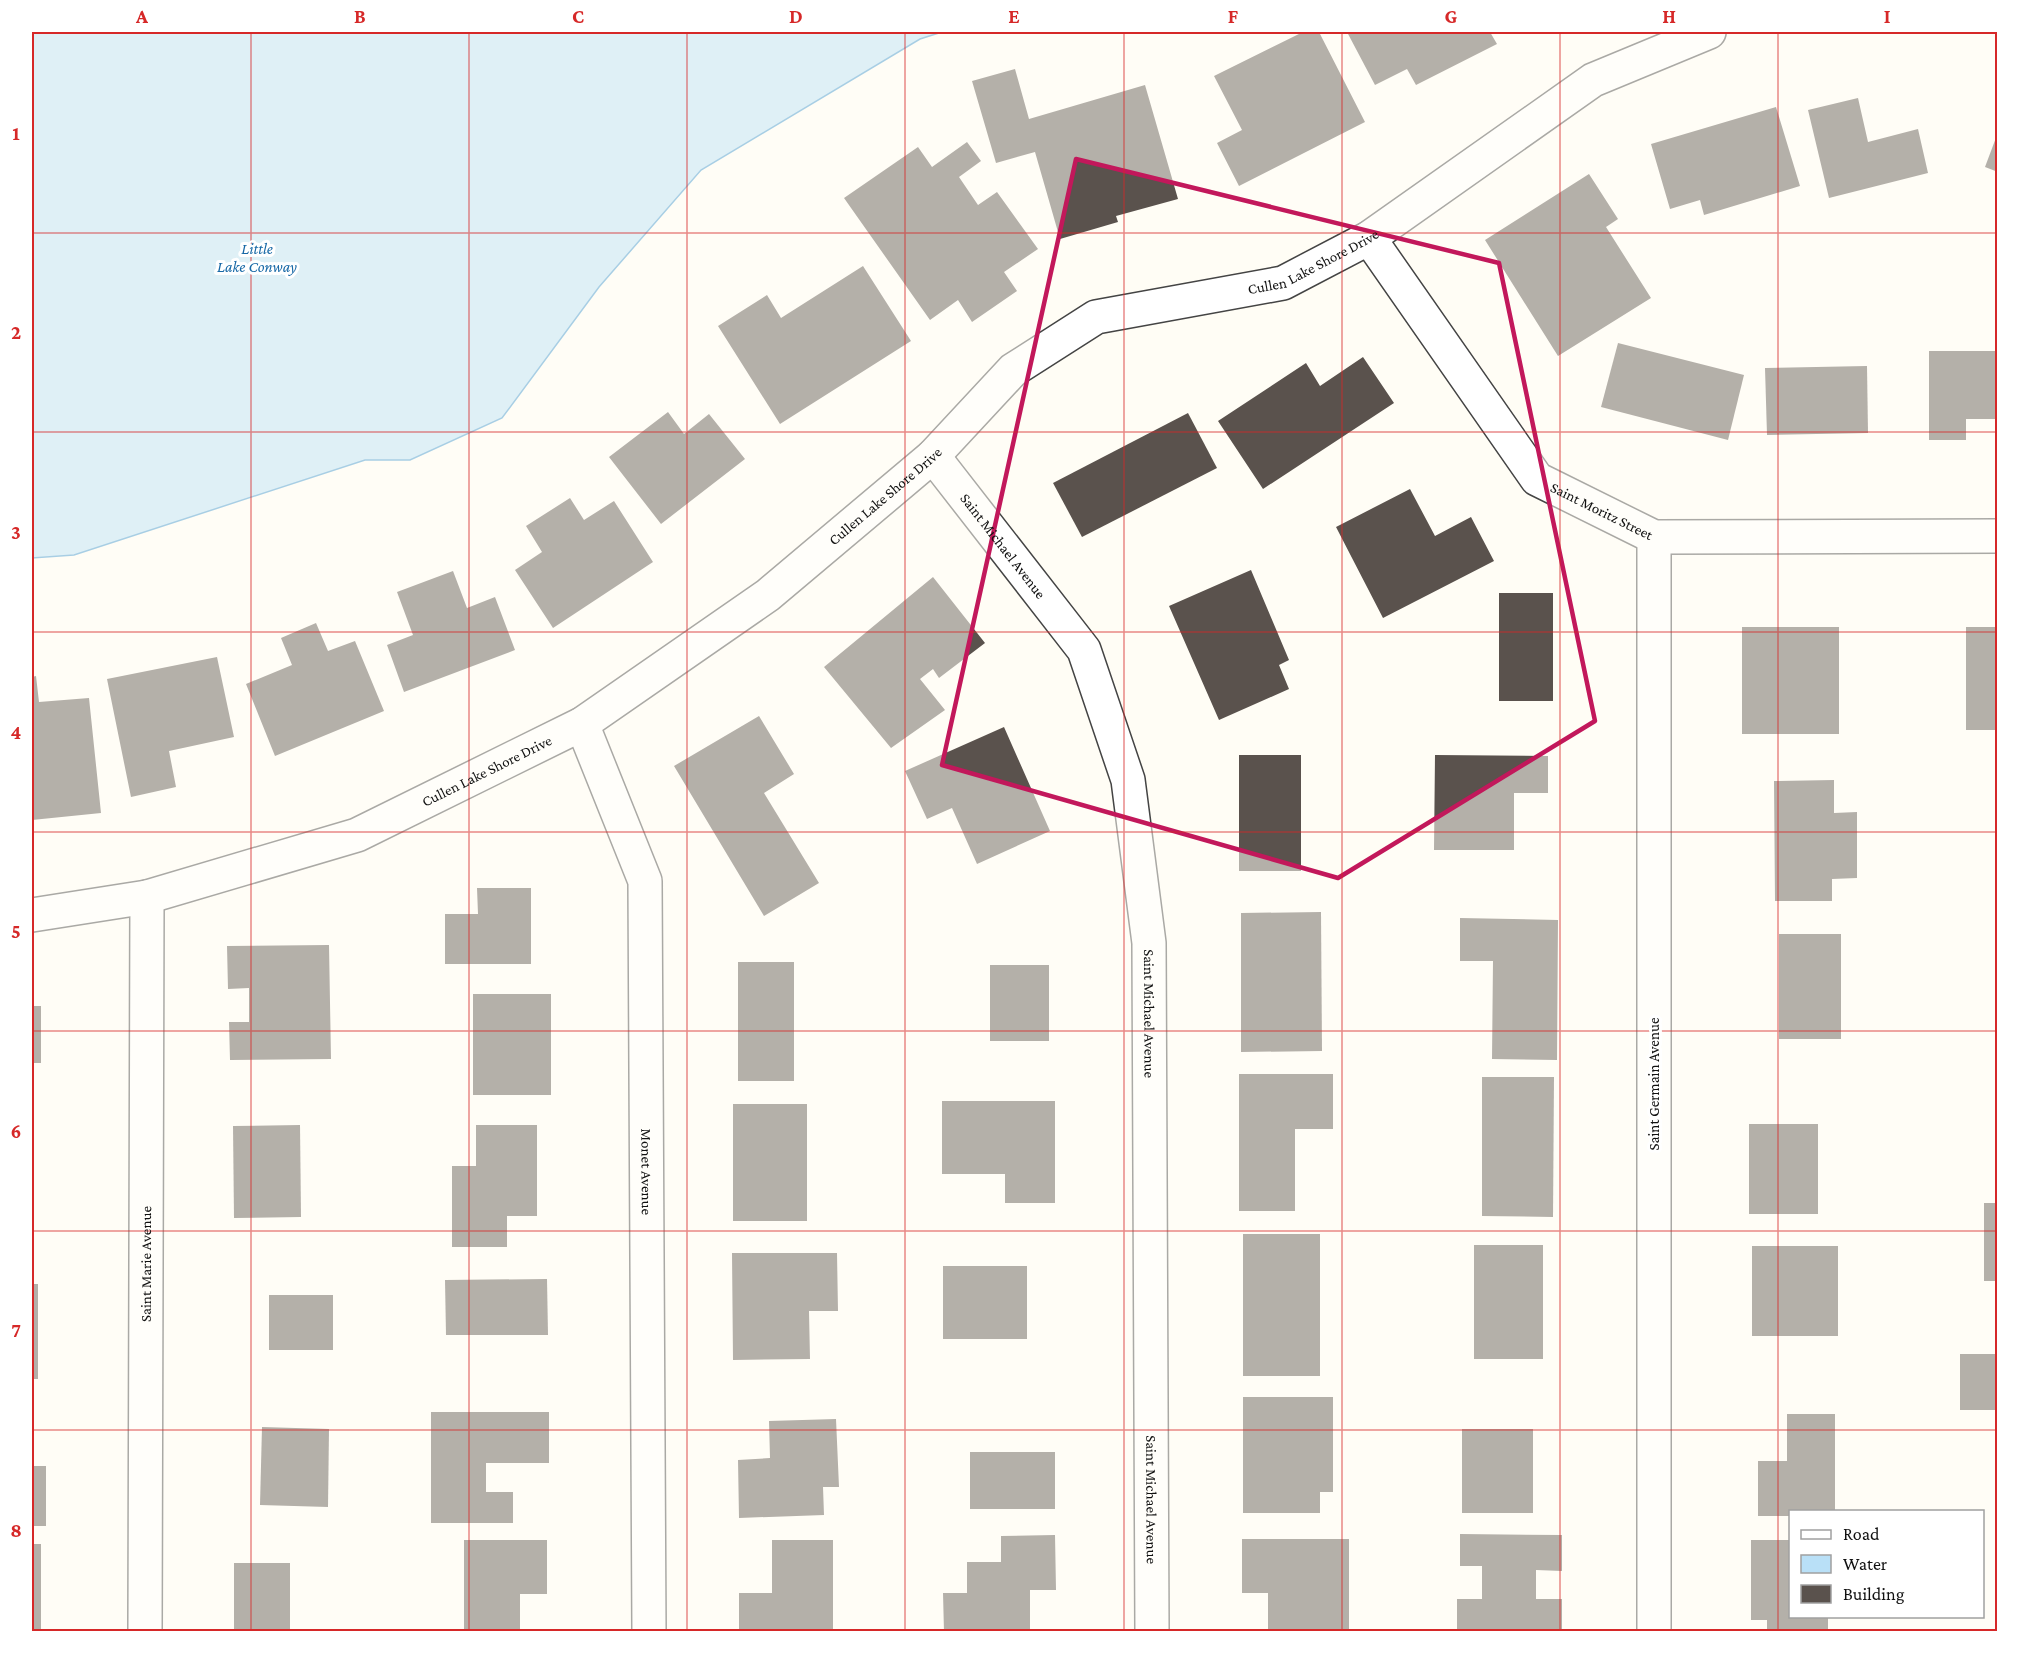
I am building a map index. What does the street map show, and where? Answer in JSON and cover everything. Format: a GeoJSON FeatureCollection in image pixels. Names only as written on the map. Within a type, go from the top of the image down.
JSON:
{"type":"FeatureCollection","features":[{"type":"Feature","properties":{"kind":"street","name":"Cullen Lake Shore Drive"},"geometry":{"type":"LineString","coordinates":[[32,915],[147,897],[357,835],[582,724],[768,595],[933,456],[1013,370],[1096,317],[1282,283],[1369,238],[1593,80],[1710,32]]}},
{"type":"Feature","properties":{"kind":"street","name":"Saint Moritz Street"},"geometry":{"type":"LineString","coordinates":[[1369,238],[1537,479],[1654,537],[1998,536]]}},
{"type":"Feature","properties":{"kind":"street","name":"Saint Michael Avenue"},"geometry":{"type":"LineString","coordinates":[[933,456],[1084,650],[1128,780],[1149,943],[1152,1632]]}},
{"type":"Feature","properties":{"kind":"street","name":"Saint Germain Avenue"},"geometry":{"type":"LineString","coordinates":[[1654,537],[1654,1632]]}},
{"type":"Feature","properties":{"kind":"street","name":"Monet Avenue"},"geometry":{"type":"LineString","coordinates":[[582,724],[645,881],[649,1632]]}},
{"type":"Feature","properties":{"kind":"street","name":"Saint Marie Avenue"},"geometry":{"type":"LineString","coordinates":[[145,1632],[147,897]]}},
{"type":"Feature","properties":{"kind":"highlighted area"},"geometry":{"type":"Polygon","coordinates":[[[1076,159],[1499,263],[1595,721],[1338,878],[942,765],[1076,159]]]}},
{"type":"Feature","properties":{"kind":"water","name":"Little Lake Conway"},"geometry":{"type":"Polygon","coordinates":[[[32,32],[942,32],[920,39],[701,170],[599,287],[502,418],[410,460],[365,460],[74,555],[32,558],[32,32]]]}},
{"type":"Feature","properties":{"kind":"building"},"geometry":{"type":"Polygon","coordinates":[[[1303,32],[1319,32],[1365,122],[1239,186],[1217,143],[1242,130],[1214,76],[1303,32]]]}},
{"type":"Feature","properties":{"kind":"building"},"geometry":{"type":"Polygon","coordinates":[[[1347,32],[1490,32],[1497,44],[1416,85],[1407,69],[1375,85],[1347,32]]]}},
{"type":"Feature","properties":{"kind":"building"},"geometry":{"type":"Polygon","coordinates":[[[1015,69],[1029,119],[1145,85],[1178,199],[1116,216],[1118,222],[1060,239],[1035,152],[996,163],[972,81],[1015,69]]]}},
{"type":"Feature","properties":{"kind":"building"},"geometry":{"type":"Polygon","coordinates":[[[1858,98],[1868,142],[1918,129],[1928,173],[1829,198],[1808,110],[1858,98]]]}},
{"type":"Feature","properties":{"kind":"building"},"geometry":{"type":"Polygon","coordinates":[[[1776,107],[1800,186],[1704,215],[1700,200],[1670,209],[1651,144],[1776,107]]]}},
{"type":"Feature","properties":{"kind":"building"},"geometry":{"type":"Polygon","coordinates":[[[1998,135],[1998,172],[1985,167],[1998,135]]]}},
{"type":"Feature","properties":{"kind":"building"},"geometry":{"type":"Polygon","coordinates":[[[967,142],[981,161],[959,177],[978,205],[997,192],[1038,249],[1004,272],[1017,291],[972,322],[958,300],[930,320],[844,198],[918,147],[932,167],[967,142]]]}},
{"type":"Feature","properties":{"kind":"building"},"geometry":{"type":"Polygon","coordinates":[[[1589,174],[1618,219],[1606,227],[1651,298],[1558,356],[1485,240],[1589,174]]]}},
{"type":"Feature","properties":{"kind":"building"},"geometry":{"type":"Polygon","coordinates":[[[863,266],[911,341],[780,424],[718,326],[767,295],[781,318],[863,266]]]}},
{"type":"Feature","properties":{"kind":"building"},"geometry":{"type":"Polygon","coordinates":[[[1618,343],[1744,375],[1728,440],[1601,407],[1618,343]]]}},
{"type":"Feature","properties":{"kind":"building"},"geometry":{"type":"Polygon","coordinates":[[[1929,351],[1998,351],[1998,419],[1966,419],[1966,440],[1929,440],[1929,351]]]}},
{"type":"Feature","properties":{"kind":"building"},"geometry":{"type":"Polygon","coordinates":[[[1363,357],[1394,403],[1263,489],[1218,421],[1306,363],[1320,386],[1363,357]]]}},
{"type":"Feature","properties":{"kind":"building"},"geometry":{"type":"Polygon","coordinates":[[[1867,366],[1868,433],[1767,435],[1765,368],[1867,366]]]}},
{"type":"Feature","properties":{"kind":"building"},"geometry":{"type":"Polygon","coordinates":[[[668,412],[684,434],[709,414],[745,459],[661,524],[609,457],[668,412]]]}},
{"type":"Feature","properties":{"kind":"building"},"geometry":{"type":"Polygon","coordinates":[[[1188,413],[1217,468],[1082,537],[1053,483],[1188,413]]]}},
{"type":"Feature","properties":{"kind":"building"},"geometry":{"type":"Polygon","coordinates":[[[1410,489],[1435,536],[1471,517],[1494,561],[1383,618],[1336,527],[1410,489]]]}},
{"type":"Feature","properties":{"kind":"building"},"geometry":{"type":"Polygon","coordinates":[[[570,498],[584,520],[614,501],[653,562],[553,628],[515,570],[542,552],[526,526],[570,498]]]}},
{"type":"Feature","properties":{"kind":"building"},"geometry":{"type":"Polygon","coordinates":[[[1251,570],[1289,660],[1279,665],[1289,689],[1219,720],[1169,606],[1251,570]]]}},
{"type":"Feature","properties":{"kind":"building"},"geometry":{"type":"Polygon","coordinates":[[[453,571],[467,608],[495,597],[515,650],[404,692],[387,645],[413,635],[397,592],[453,571]]]}},
{"type":"Feature","properties":{"kind":"building"},"geometry":{"type":"Polygon","coordinates":[[[933,577],[985,643],[939,678],[933,669],[920,679],[945,710],[891,748],[824,667],[933,577]]]}},
{"type":"Feature","properties":{"kind":"building"},"geometry":{"type":"Polygon","coordinates":[[[1499,593],[1553,593],[1553,701],[1499,701],[1499,593]]]}},
{"type":"Feature","properties":{"kind":"building"},"geometry":{"type":"Polygon","coordinates":[[[316,623],[328,651],[355,641],[384,711],[275,756],[246,684],[292,665],[281,638],[316,623]]]}},
{"type":"Feature","properties":{"kind":"building"},"geometry":{"type":"Polygon","coordinates":[[[1742,627],[1839,627],[1839,734],[1742,734],[1742,627]]]}},
{"type":"Feature","properties":{"kind":"building"},"geometry":{"type":"Polygon","coordinates":[[[1966,627],[1998,627],[1998,730],[1966,730],[1966,627]]]}},
{"type":"Feature","properties":{"kind":"building"},"geometry":{"type":"Polygon","coordinates":[[[217,657],[234,737],[169,751],[176,787],[131,797],[107,679],[217,657]]]}},
{"type":"Feature","properties":{"kind":"building"},"geometry":{"type":"Polygon","coordinates":[[[36,676],[39,702],[89,698],[101,813],[32,820],[32,677],[36,676]]]}},
{"type":"Feature","properties":{"kind":"building"},"geometry":{"type":"Polygon","coordinates":[[[759,716],[794,774],[764,793],[819,883],[764,916],[674,766],[759,716]]]}},
{"type":"Feature","properties":{"kind":"building"},"geometry":{"type":"Polygon","coordinates":[[[1004,727],[1050,831],[977,864],[952,808],[927,819],[905,771],[1004,727]]]}},
{"type":"Feature","properties":{"kind":"building"},"geometry":{"type":"Polygon","coordinates":[[[1239,755],[1301,755],[1301,871],[1239,871],[1239,755]]]}},
{"type":"Feature","properties":{"kind":"building"},"geometry":{"type":"Polygon","coordinates":[[[1435,755],[1548,756],[1548,793],[1514,793],[1514,850],[1434,850],[1435,755]]]}},
{"type":"Feature","properties":{"kind":"building"},"geometry":{"type":"Polygon","coordinates":[[[1834,780],[1834,813],[1857,812],[1857,878],[1832,879],[1832,901],[1775,901],[1774,781],[1834,780]]]}},
{"type":"Feature","properties":{"kind":"building"},"geometry":{"type":"Polygon","coordinates":[[[477,888],[531,888],[531,964],[445,964],[445,914],[478,914],[477,888]]]}},
{"type":"Feature","properties":{"kind":"building"},"geometry":{"type":"Polygon","coordinates":[[[1321,912],[1322,1051],[1241,1052],[1241,913],[1321,912]]]}},
{"type":"Feature","properties":{"kind":"building"},"geometry":{"type":"Polygon","coordinates":[[[1460,918],[1558,920],[1557,1060],[1492,1059],[1493,961],[1460,961],[1460,918]]]}},
{"type":"Feature","properties":{"kind":"building"},"geometry":{"type":"Polygon","coordinates":[[[1779,934],[1841,934],[1841,1039],[1779,1039],[1779,934]]]}},
{"type":"Feature","properties":{"kind":"building"},"geometry":{"type":"Polygon","coordinates":[[[329,945],[331,1059],[230,1060],[229,1022],[249,1022],[249,988],[228,989],[227,946],[329,945]]]}},
{"type":"Feature","properties":{"kind":"building"},"geometry":{"type":"Polygon","coordinates":[[[738,962],[794,962],[794,1081],[738,1081],[738,962]]]}},
{"type":"Feature","properties":{"kind":"building"},"geometry":{"type":"Polygon","coordinates":[[[990,965],[1049,965],[1049,1041],[990,1041],[990,965]]]}},
{"type":"Feature","properties":{"kind":"building"},"geometry":{"type":"Polygon","coordinates":[[[473,994],[551,994],[551,1095],[473,1095],[473,994]]]}},
{"type":"Feature","properties":{"kind":"building"},"geometry":{"type":"Polygon","coordinates":[[[32,1006],[41,1006],[41,1063],[32,1063],[32,1006]]]}},
{"type":"Feature","properties":{"kind":"building"},"geometry":{"type":"Polygon","coordinates":[[[1239,1074],[1333,1074],[1333,1129],[1295,1129],[1295,1211],[1239,1211],[1239,1074]]]}},
{"type":"Feature","properties":{"kind":"building"},"geometry":{"type":"Polygon","coordinates":[[[1482,1077],[1554,1077],[1553,1217],[1482,1216],[1482,1077]]]}},
{"type":"Feature","properties":{"kind":"building"},"geometry":{"type":"Polygon","coordinates":[[[942,1101],[1055,1101],[1055,1203],[1005,1203],[1005,1174],[942,1174],[942,1101]]]}},
{"type":"Feature","properties":{"kind":"building"},"geometry":{"type":"Polygon","coordinates":[[[733,1104],[807,1104],[807,1221],[733,1221],[733,1104]]]}},
{"type":"Feature","properties":{"kind":"building"},"geometry":{"type":"Polygon","coordinates":[[[1749,1124],[1818,1124],[1818,1214],[1749,1214],[1749,1124]]]}},
{"type":"Feature","properties":{"kind":"building"},"geometry":{"type":"Polygon","coordinates":[[[300,1125],[301,1217],[234,1218],[233,1126],[300,1125]]]}},
{"type":"Feature","properties":{"kind":"building"},"geometry":{"type":"Polygon","coordinates":[[[476,1125],[537,1125],[537,1216],[507,1216],[507,1247],[452,1247],[452,1166],[476,1166],[476,1125]]]}},
{"type":"Feature","properties":{"kind":"building"},"geometry":{"type":"Polygon","coordinates":[[[1984,1203],[1998,1203],[1998,1281],[1984,1281],[1984,1203]]]}},
{"type":"Feature","properties":{"kind":"building"},"geometry":{"type":"Polygon","coordinates":[[[1243,1234],[1320,1234],[1320,1376],[1243,1376],[1243,1234]]]}},
{"type":"Feature","properties":{"kind":"building"},"geometry":{"type":"Polygon","coordinates":[[[1474,1245],[1543,1245],[1543,1359],[1474,1359],[1474,1245]]]}},
{"type":"Feature","properties":{"kind":"building"},"geometry":{"type":"Polygon","coordinates":[[[1752,1246],[1838,1246],[1838,1336],[1752,1336],[1752,1246]]]}},
{"type":"Feature","properties":{"kind":"building"},"geometry":{"type":"Polygon","coordinates":[[[732,1253],[837,1253],[838,1311],[809,1311],[810,1359],[733,1360],[732,1253]]]}},
{"type":"Feature","properties":{"kind":"building"},"geometry":{"type":"Polygon","coordinates":[[[943,1266],[1027,1266],[1027,1339],[943,1339],[943,1266]]]}},
{"type":"Feature","properties":{"kind":"building"},"geometry":{"type":"Polygon","coordinates":[[[547,1279],[548,1335],[446,1335],[445,1280],[547,1279]]]}},
{"type":"Feature","properties":{"kind":"building"},"geometry":{"type":"Polygon","coordinates":[[[32,1284],[38,1284],[38,1379],[32,1379],[32,1284]]]}},
{"type":"Feature","properties":{"kind":"building"},"geometry":{"type":"Polygon","coordinates":[[[269,1295],[333,1295],[333,1350],[269,1350],[269,1295]]]}},
{"type":"Feature","properties":{"kind":"building"},"geometry":{"type":"Polygon","coordinates":[[[1960,1354],[1998,1354],[1998,1410],[1960,1410],[1960,1354]]]}},
{"type":"Feature","properties":{"kind":"building"},"geometry":{"type":"Polygon","coordinates":[[[1243,1397],[1333,1397],[1333,1492],[1320,1492],[1320,1513],[1243,1513],[1243,1397]]]}},
{"type":"Feature","properties":{"kind":"building"},"geometry":{"type":"Polygon","coordinates":[[[431,1412],[549,1412],[549,1463],[486,1463],[486,1492],[513,1492],[513,1523],[431,1523],[431,1412]]]}},
{"type":"Feature","properties":{"kind":"building"},"geometry":{"type":"Polygon","coordinates":[[[1787,1414],[1835,1414],[1835,1510],[1789,1510],[1789,1516],[1758,1516],[1758,1461],[1787,1461],[1787,1414]]]}},
{"type":"Feature","properties":{"kind":"building"},"geometry":{"type":"Polygon","coordinates":[[[836,1419],[839,1487],[823,1487],[824,1515],[739,1518],[738,1460],[770,1458],[769,1421],[836,1419]]]}},
{"type":"Feature","properties":{"kind":"building"},"geometry":{"type":"Polygon","coordinates":[[[262,1427],[329,1429],[328,1507],[260,1505],[262,1427]]]}},
{"type":"Feature","properties":{"kind":"building"},"geometry":{"type":"Polygon","coordinates":[[[1462,1429],[1533,1429],[1533,1513],[1462,1513],[1462,1429]]]}},
{"type":"Feature","properties":{"kind":"building"},"geometry":{"type":"Polygon","coordinates":[[[970,1452],[1055,1452],[1055,1509],[970,1509],[970,1452]]]}},
{"type":"Feature","properties":{"kind":"building"},"geometry":{"type":"Polygon","coordinates":[[[32,1466],[46,1466],[46,1526],[32,1526],[32,1466]]]}},
{"type":"Feature","properties":{"kind":"building"},"geometry":{"type":"Polygon","coordinates":[[[1460,1534],[1562,1535],[1562,1571],[1536,1570],[1536,1599],[1562,1599],[1562,1632],[1457,1632],[1457,1599],[1482,1599],[1482,1566],[1460,1566],[1460,1534]]]}},
{"type":"Feature","properties":{"kind":"building"},"geometry":{"type":"Polygon","coordinates":[[[1055,1535],[1056,1590],[1030,1590],[1030,1632],[944,1632],[943,1593],[967,1593],[967,1562],[1001,1562],[1001,1536],[1055,1535]]]}},
{"type":"Feature","properties":{"kind":"building"},"geometry":{"type":"Polygon","coordinates":[[[1242,1539],[1349,1539],[1349,1632],[1268,1632],[1268,1593],[1242,1593],[1242,1539]]]}},
{"type":"Feature","properties":{"kind":"building"},"geometry":{"type":"Polygon","coordinates":[[[464,1540],[547,1540],[547,1594],[520,1594],[520,1632],[464,1632],[464,1540]]]}},
{"type":"Feature","properties":{"kind":"building"},"geometry":{"type":"Polygon","coordinates":[[[772,1540],[833,1540],[833,1632],[739,1632],[739,1593],[772,1593],[772,1540]]]}},
{"type":"Feature","properties":{"kind":"building"},"geometry":{"type":"Polygon","coordinates":[[[1751,1540],[1789,1540],[1789,1618],[1828,1618],[1828,1632],[1767,1632],[1767,1620],[1751,1620],[1751,1540]]]}},
{"type":"Feature","properties":{"kind":"building"},"geometry":{"type":"Polygon","coordinates":[[[32,1544],[41,1544],[41,1632],[32,1632],[32,1544]]]}},
{"type":"Feature","properties":{"kind":"building"},"geometry":{"type":"Polygon","coordinates":[[[234,1563],[290,1563],[290,1632],[234,1632],[234,1563]]]}}]}
